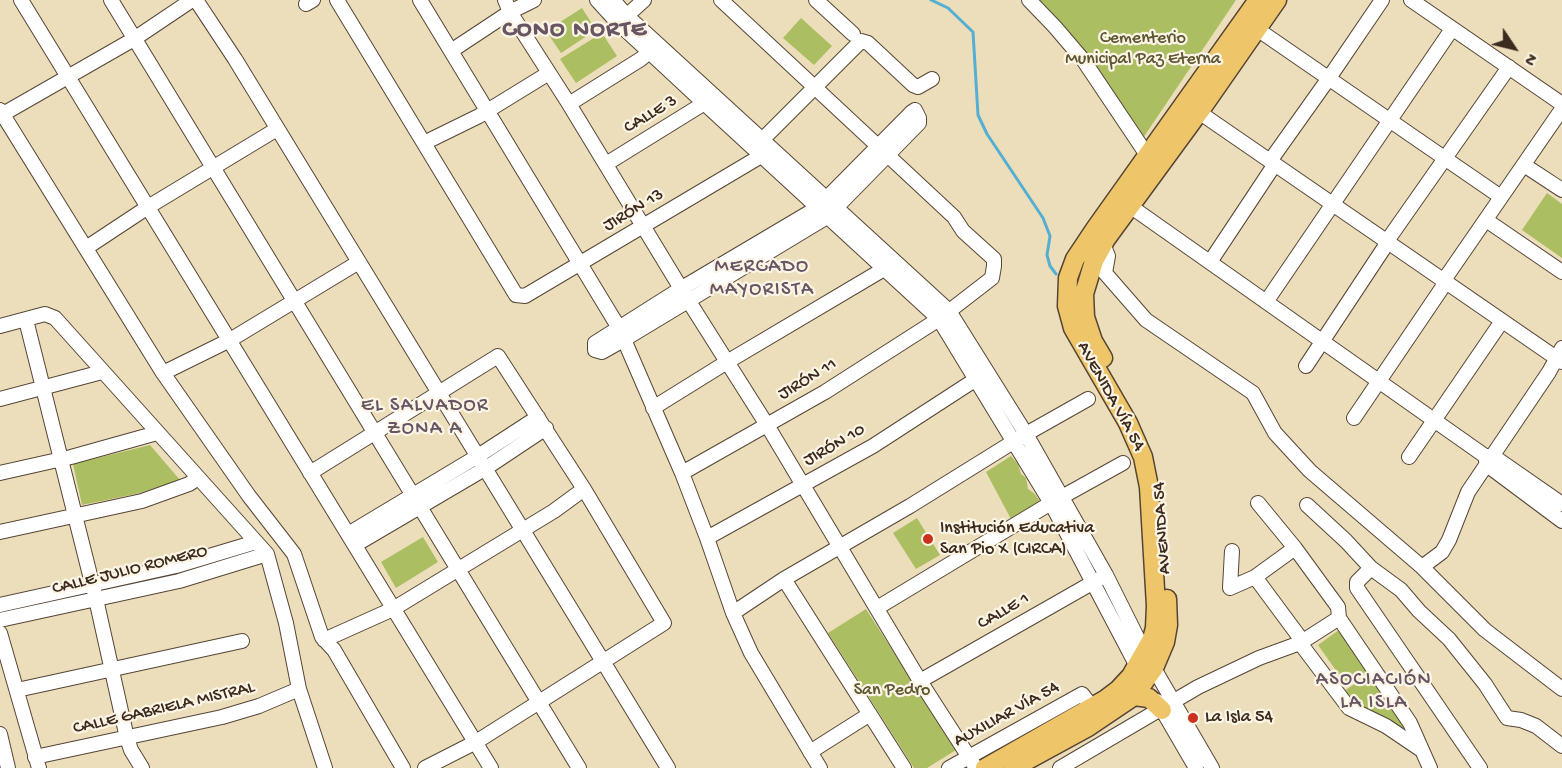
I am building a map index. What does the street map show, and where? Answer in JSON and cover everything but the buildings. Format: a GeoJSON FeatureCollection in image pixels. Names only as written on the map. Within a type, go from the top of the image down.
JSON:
{"type":"FeatureCollection","features":[{"type":"Feature","properties":{"kind":"main road","name":"AVENIDA VÍA 54"},"geometry":{"type":"LineString","coordinates":[[985,768],[1087,700],[1118,690],[1145,667],[1155,628],[1156,606],[1149,487],[1143,456],[1128,423],[1073,328],[1066,296],[1068,278],[1075,259],[1149,155],[1193,107],[1258,0]]}},
{"type":"Feature","properties":{"kind":"main road","name":"AVENIDA 54"},"geometry":{"type":"LineString","coordinates":[[1013,768],[1088,727],[1134,696],[1145,667],[1165,642],[1168,625],[1160,484],[1150,440],[1093,341],[1085,317],[1086,283],[1103,244],[1193,107],[1257,29],[1277,0]]}},
{"type":"Feature","properties":{"kind":"main road"},"geometry":{"type":"LineString","coordinates":[[1134,696],[1167,706]]}},
{"type":"Feature","properties":{"kind":"street"},"geometry":{"type":"LineString","coordinates":[[21,0],[492,768]]}},
{"type":"Feature","properties":{"kind":"street"},"geometry":{"type":"LineString","coordinates":[[111,0],[579,768]]}},
{"type":"Feature","properties":{"kind":"street"},"geometry":{"type":"LineString","coordinates":[[403,768],[334,650],[322,637],[294,554],[249,496],[163,373],[1,112],[134,39],[194,0],[277,129],[440,393],[668,768]]}},
{"type":"Feature","properties":{"kind":"street"},"geometry":{"type":"LineString","coordinates":[[337,0],[424,143],[488,110],[549,73]]}},
{"type":"Feature","properties":{"kind":"street"},"geometry":{"type":"LineString","coordinates":[[420,0],[582,264],[622,334],[682,473],[733,612],[751,653],[820,768]]}},
{"type":"Feature","properties":{"kind":"street"},"geometry":{"type":"LineString","coordinates":[[451,51],[508,6],[534,0]]}},
{"type":"Feature","properties":{"kind":"street"},"geometry":{"type":"LineString","coordinates":[[597,0],[654,47],[709,100],[761,156],[826,208],[944,315],[1057,500],[1106,575],[1145,667]]}},
{"type":"Feature","properties":{"kind":"street"},"geometry":{"type":"LineString","coordinates":[[613,0],[623,20]]}},
{"type":"Feature","properties":{"kind":"street"},"geometry":{"type":"LineString","coordinates":[[623,20],[645,0]]}},
{"type":"Feature","properties":{"kind":"street"},"geometry":{"type":"LineString","coordinates":[[720,0],[883,151]]}},
{"type":"Feature","properties":{"kind":"street"},"geometry":{"type":"LineString","coordinates":[[816,0],[853,34]]}},
{"type":"Feature","properties":{"kind":"street"},"geometry":{"type":"LineString","coordinates":[[1029,0],[1084,61],[1149,155]]}},
{"type":"Feature","properties":{"kind":"street"},"geometry":{"type":"LineString","coordinates":[[1210,262],[1382,0]]}},
{"type":"Feature","properties":{"kind":"street"},"geometry":{"type":"LineString","coordinates":[[1412,0],[1562,104]]}},
{"type":"Feature","properties":{"kind":"street"},"geometry":{"type":"LineString","coordinates":[[508,6],[841,546],[920,681],[972,762]]}},
{"type":"Feature","properties":{"kind":"street"},"geometry":{"type":"LineString","coordinates":[[1266,302],[1452,28]]}},
{"type":"Feature","properties":{"kind":"street"},"geometry":{"type":"LineString","coordinates":[[1257,29],[1502,197]]}},
{"type":"Feature","properties":{"kind":"street"},"geometry":{"type":"LineString","coordinates":[[762,140],[861,41],[868,43],[913,85],[918,87],[932,79]]}},
{"type":"Feature","properties":{"kind":"street"},"geometry":{"type":"LineString","coordinates":[[569,104],[640,59],[654,47]]}},
{"type":"Feature","properties":{"kind":"street"},"geometry":{"type":"LineString","coordinates":[[1306,366],[1387,241],[1509,67]]}},
{"type":"Feature","properties":{"kind":"street"},"geometry":{"type":"LineString","coordinates":[[709,100],[762,140],[884,269],[944,315]]}},
{"type":"Feature","properties":{"kind":"street","name":"CALLE 3"},"geometry":{"type":"LineString","coordinates":[[606,164],[709,100]]}},
{"type":"Feature","properties":{"kind":"street"},"geometry":{"type":"LineString","coordinates":[[1193,107],[1502,321],[1560,356],[1468,492],[1461,514],[1442,552],[1422,567]]}},
{"type":"Feature","properties":{"kind":"street"},"geometry":{"type":"LineString","coordinates":[[1354,418],[1442,288],[1444,280],[1562,109]]}},
{"type":"Feature","properties":{"kind":"street"},"geometry":{"type":"LineString","coordinates":[[599,348],[826,208],[915,117]]}},
{"type":"Feature","properties":{"kind":"street"},"geometry":{"type":"LineString","coordinates":[[86,248],[148,207],[277,129]]}},
{"type":"Feature","properties":{"kind":"street","name":"JIRÓN 13"},"geometry":{"type":"LineString","coordinates":[[424,143],[516,295],[525,296],[761,156]]}},
{"type":"Feature","properties":{"kind":"street","name":"JIRÓN 11"},"geometry":{"type":"LineString","coordinates":[[682,473],[825,392],[944,315],[992,278],[994,259],[963,231],[954,217],[883,151]]}},
{"type":"Feature","properties":{"kind":"street"},"geometry":{"type":"LineString","coordinates":[[1524,165],[1562,190]]}},
{"type":"Feature","properties":{"kind":"street"},"geometry":{"type":"LineString","coordinates":[[1130,206],[1559,507]]}},
{"type":"Feature","properties":{"kind":"street"},"geometry":{"type":"LineString","coordinates":[[1486,220],[1562,272]]}},
{"type":"Feature","properties":{"kind":"street"},"geometry":{"type":"LineString","coordinates":[[1103,244],[1108,256],[1105,273],[1146,320],[1253,393],[1275,433],[1310,471],[1422,567],[1485,630],[1562,689]]}},
{"type":"Feature","properties":{"kind":"street"},"geometry":{"type":"LineString","coordinates":[[163,373],[230,340],[359,262]]}},
{"type":"Feature","properties":{"kind":"street"},"geometry":{"type":"LineString","coordinates":[[653,408],[884,269]]}},
{"type":"Feature","properties":{"kind":"street"},"geometry":{"type":"LineString","coordinates":[[0,326],[45,314],[50,315],[267,554],[286,623],[299,689],[325,768]]}},
{"type":"Feature","properties":{"kind":"street"},"geometry":{"type":"LineString","coordinates":[[26,320],[94,592],[130,750],[141,768]]}},
{"type":"Feature","properties":{"kind":"street"},"geometry":{"type":"LineString","coordinates":[[1409,457],[1502,321]]}},
{"type":"Feature","properties":{"kind":"street"},"geometry":{"type":"LineString","coordinates":[[310,473],[498,356],[584,489],[664,623],[476,742],[425,768]]}},
{"type":"Feature","properties":{"kind":"street"},"geometry":{"type":"LineString","coordinates":[[0,399],[102,372]]}},
{"type":"Feature","properties":{"kind":"street","name":"JIRÓN 10"},"geometry":{"type":"LineString","coordinates":[[707,538],[873,446],[982,375]]}},
{"type":"Feature","properties":{"kind":"street"},"geometry":{"type":"LineString","coordinates":[[733,612],[784,579],[1088,399]]}},
{"type":"Feature","properties":{"kind":"street"},"geometry":{"type":"LineString","coordinates":[[352,540],[542,423]]}},
{"type":"Feature","properties":{"kind":"street"},"geometry":{"type":"LineString","coordinates":[[0,473],[158,433]]}},
{"type":"Feature","properties":{"kind":"street"},"geometry":{"type":"LineString","coordinates":[[878,608],[1123,463]]}},
{"type":"Feature","properties":{"kind":"street"},"geometry":{"type":"LineString","coordinates":[[0,532],[142,501],[189,484],[198,478]]}},
{"type":"Feature","properties":{"kind":"street"},"geometry":{"type":"LineString","coordinates":[[324,640],[393,609],[554,511],[584,489]]}},
{"type":"Feature","properties":{"kind":"street"},"geometry":{"type":"LineString","coordinates":[[1057,500],[1093,582],[1167,706],[1197,768]]}},
{"type":"Feature","properties":{"kind":"street"},"geometry":{"type":"LineString","coordinates":[[1258,503],[1295,548],[1338,607],[1339,618],[1410,723],[1426,762]]}},
{"type":"Feature","properties":{"kind":"street"},"geometry":{"type":"LineString","coordinates":[[1307,505],[1371,567],[1401,590],[1419,611],[1449,639],[1485,684],[1507,718],[1536,726],[1562,746]]}},
{"type":"Feature","properties":{"kind":"street","name":"CALLE JULIO ROMERO"},"geometry":{"type":"LineString","coordinates":[[0,621],[256,542]]}},
{"type":"Feature","properties":{"kind":"street"},"geometry":{"type":"LineString","coordinates":[[1232,550],[1230,588],[1255,577],[1295,548]]}},
{"type":"Feature","properties":{"kind":"street","name":"CALLE JULIO ROMERO"},"geometry":{"type":"LineString","coordinates":[[0,605],[179,581],[267,554]]}},
{"type":"Feature","properties":{"kind":"street"},"geometry":{"type":"LineString","coordinates":[[1371,567],[1357,582],[1357,588],[1480,768]]}},
{"type":"Feature","properties":{"kind":"street","name":"CALLE 1"},"geometry":{"type":"LineString","coordinates":[[920,681],[1106,575]]}},
{"type":"Feature","properties":{"kind":"street"},"geometry":{"type":"LineString","coordinates":[[1255,577],[1298,635],[1300,643],[1349,708],[1386,726],[1426,762]]}},
{"type":"Feature","properties":{"kind":"street"},"geometry":{"type":"LineString","coordinates":[[784,579],[904,768]]}},
{"type":"Feature","properties":{"kind":"street"},"geometry":{"type":"LineString","coordinates":[[1060,768],[1167,706],[1250,662],[1300,643],[1339,618]]}},
{"type":"Feature","properties":{"kind":"street"},"geometry":{"type":"LineString","coordinates":[[0,633],[37,763]]}},
{"type":"Feature","properties":{"kind":"street"},"geometry":{"type":"LineString","coordinates":[[17,690],[242,641]]}},
{"type":"Feature","properties":{"kind":"street","name":"CALLE GABRIELA MISTRAL"},"geometry":{"type":"LineString","coordinates":[[37,763],[127,738],[259,706],[299,689]]}},
{"type":"Feature","properties":{"kind":"street","name":"AUXILIAR VÍA 54"},"geometry":{"type":"LineString","coordinates":[[949,768],[972,762],[1087,700]]}},
{"type":"Feature","properties":{"kind":"street"},"geometry":{"type":"LineString","coordinates":[[1167,706],[1212,768]]}},
{"type":"Feature","properties":{"kind":"street"},"geometry":{"type":"LineString","coordinates":[[810,752],[870,714]]}},
{"type":"Feature","properties":{"kind":"street"},"geometry":{"type":"LineString","coordinates":[[0,734],[8,768]]}},
{"type":"Feature","properties":{"kind":"green space","name":"Cementerio Municipal Paz Eterna"},"geometry":{"type":"Polygon","coordinates":[[[1033,0],[1236,0],[1141,141],[1033,0]]]}},
{"type":"Feature","properties":{"kind":"green space"},"geometry":{"type":"Polygon","coordinates":[[[582,8],[596,30],[561,53],[546,31],[582,8]]]}},
{"type":"Feature","properties":{"kind":"green space"},"geometry":{"type":"Polygon","coordinates":[[[801,18],[832,46],[814,65],[783,38],[801,18]]]}},
{"type":"Feature","properties":{"kind":"green space"},"geometry":{"type":"Polygon","coordinates":[[[602,33],[617,56],[576,83],[560,59],[602,33]]]}},
{"type":"Feature","properties":{"kind":"green space"},"geometry":{"type":"Polygon","coordinates":[[[1547,193],[1562,204],[1562,258],[1522,230],[1547,193]]]}},
{"type":"Feature","properties":{"kind":"green space"},"geometry":{"type":"Polygon","coordinates":[[[150,445],[180,480],[140,493],[82,505],[73,464],[150,445]]]}},
{"type":"Feature","properties":{"kind":"green space"},"geometry":{"type":"Polygon","coordinates":[[[1011,456],[1018,464],[1021,474],[1026,478],[1028,489],[1041,503],[1012,521],[986,472],[1011,456]]]}},
{"type":"Feature","properties":{"kind":"green space"},"geometry":{"type":"Polygon","coordinates":[[[917,518],[940,555],[916,569],[893,533],[917,518]]]}},
{"type":"Feature","properties":{"kind":"green space"},"geometry":{"type":"Polygon","coordinates":[[[423,537],[438,562],[396,588],[381,562],[423,537]]]}},
{"type":"Feature","properties":{"kind":"green space","name":"San Pedro"},"geometry":{"type":"Polygon","coordinates":[[[866,609],[956,750],[927,768],[914,768],[828,633],[866,609]]]}},
{"type":"Feature","properties":{"kind":"green space"},"geometry":{"type":"Polygon","coordinates":[[[1339,630],[1368,670],[1347,686],[1318,645],[1339,630]]]}},
{"type":"Feature","properties":{"kind":"green space"},"geometry":{"type":"Polygon","coordinates":[[[1371,673],[1408,726],[1401,731],[1352,705],[1344,691],[1371,673]]]}},
{"type":"Feature","properties":{"kind":"waterway"},"geometry":{"type":"LineString","coordinates":[[931,0],[948,8],[973,32],[978,115],[987,134],[1043,218],[1050,236],[1047,255],[1050,266],[1056,274]]}},
{"type":"Feature","properties":{"kind":"place","name":"Institución Educativa San Pio X (CIRCA)"},"geometry":{"type":"Point","coordinates":[928,539]}},
{"type":"Feature","properties":{"kind":"place","name":"La Isla 54"},"geometry":{"type":"Point","coordinates":[1193,718]}},
{"type":"Feature","properties":{"kind":"district","name":"CONO NORTE"},"geometry":{"type":"Point","coordinates":[575,31]}},
{"type":"Feature","properties":{"kind":"district","name":"MERCADO MAYORISTA"},"geometry":{"type":"Point","coordinates":[762,280]}},
{"type":"Feature","properties":{"kind":"district","name":"EL SALVADOR ZONA A"},"geometry":{"type":"Point","coordinates":[425,418]}},
{"type":"Feature","properties":{"kind":"district","name":"ASOCIACIÓN LA ISLA"},"geometry":{"type":"Point","coordinates":[1374,692]}}]}
